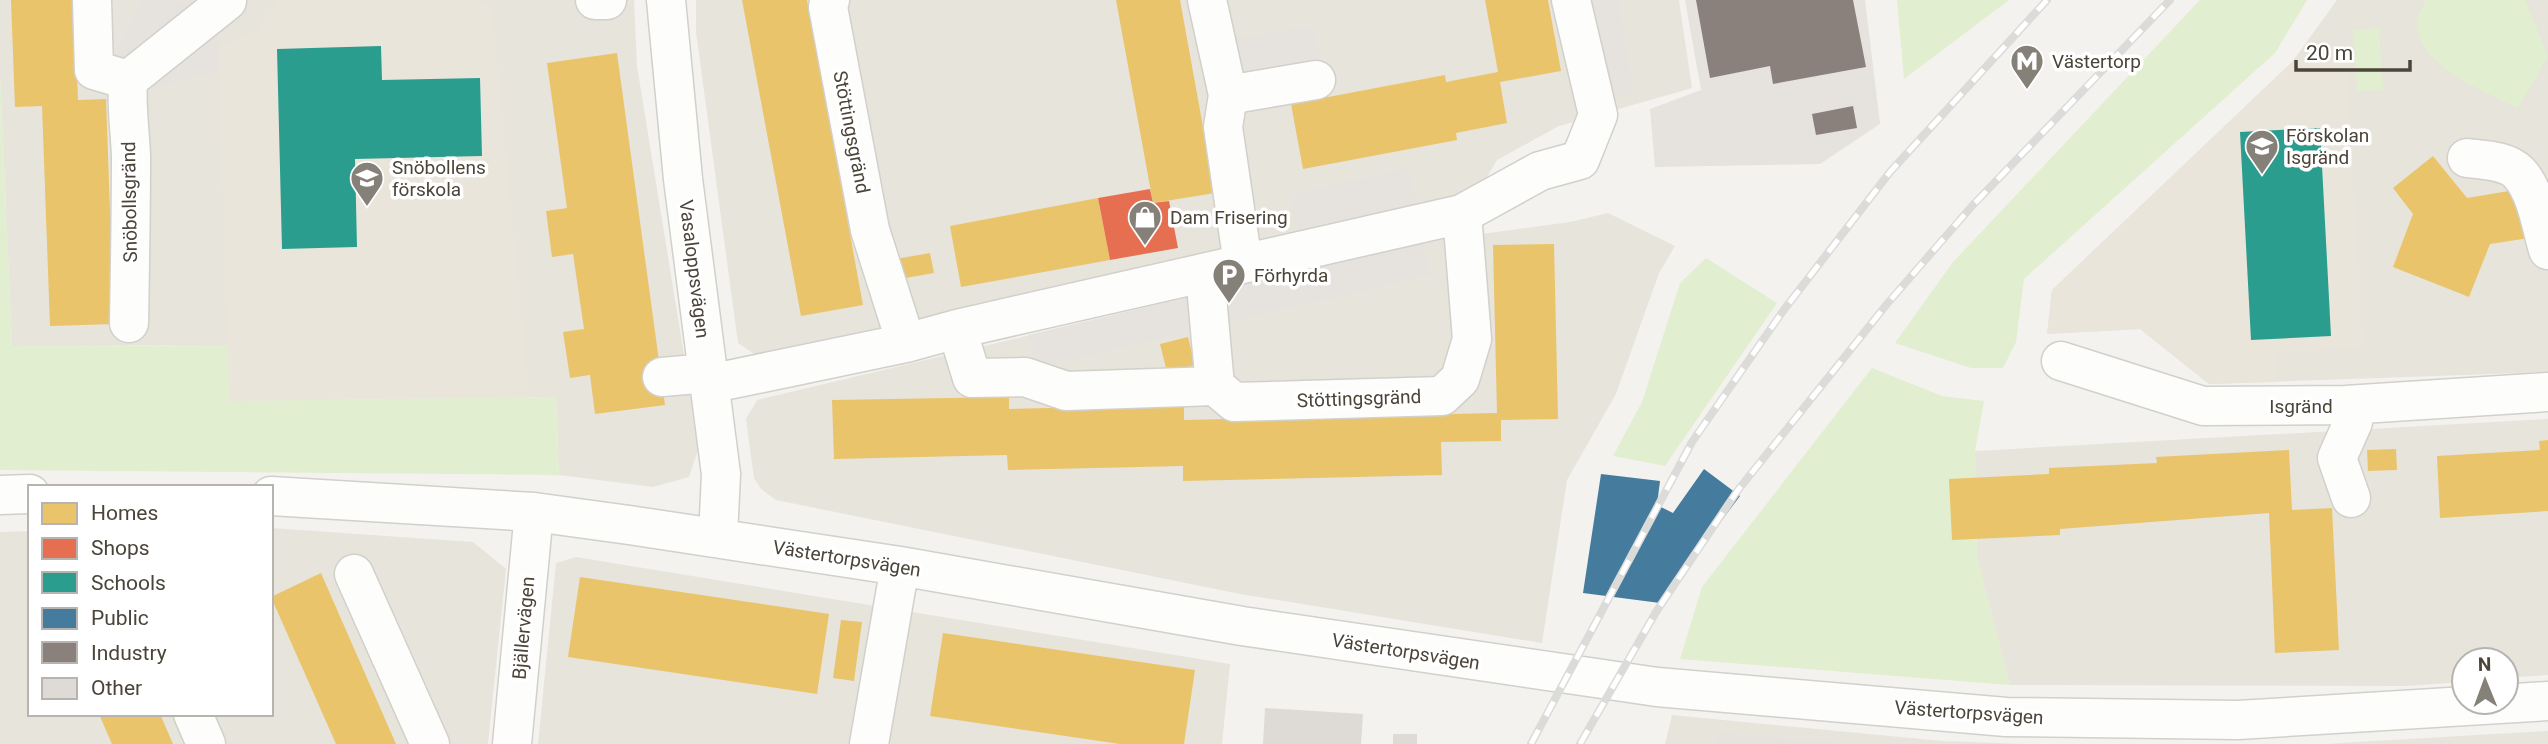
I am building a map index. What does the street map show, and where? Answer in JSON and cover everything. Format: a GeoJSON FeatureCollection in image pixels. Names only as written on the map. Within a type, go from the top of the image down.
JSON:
{"type":"FeatureCollection","features":[{"type":"Feature","properties":{"kind":"street"},"geometry":{"type":"LineString","coordinates":[[92,0],[93,70],[128,80],[216,4]]}},
{"type":"Feature","properties":{"kind":"street"},"geometry":{"type":"LineString","coordinates":[[596,0],[607,0]]}},
{"type":"Feature","properties":{"kind":"street","name":"Vasaloppsvägen"},"geometry":{"type":"LineString","coordinates":[[666,0],[683,178],[722,474],[718,537]]}},
{"type":"Feature","properties":{"kind":"street","name":"Stöttingsgränd"},"geometry":{"type":"LineString","coordinates":[[830,0],[828,7],[870,230],[906,343]]}},
{"type":"Feature","properties":{"kind":"street"},"geometry":{"type":"LineString","coordinates":[[1207,0],[1228,95],[1223,127],[1243,264]]}},
{"type":"Feature","properties":{"kind":"street"},"geometry":{"type":"LineString","coordinates":[[662,377],[709,379],[906,343],[957,329],[1462,214],[1540,171],[1580,160],[1598,115],[1571,0]]}},
{"type":"Feature","properties":{"kind":"street","name":"Snöbollsgränd"},"geometry":{"type":"LineString","coordinates":[[128,80],[125,107],[131,183],[129,323]]}},
{"type":"Feature","properties":{"kind":"street"},"geometry":{"type":"LineString","coordinates":[[1228,95],[1315,80]]}},
{"type":"Feature","properties":{"kind":"street"},"geometry":{"type":"LineString","coordinates":[[2467,158],[2497,162],[2518,172],[2533,200],[2548,250]]}},
{"type":"Feature","properties":{"kind":"street","name":"Stöttingsgränd"},"geometry":{"type":"LineString","coordinates":[[1215,386],[1234,402],[1442,396],[1460,379],[1472,339],[1462,214]]}},
{"type":"Feature","properties":{"kind":"street"},"geometry":{"type":"LineString","coordinates":[[957,329],[972,378],[1025,377],[1066,391],[1215,386],[1205,274]]}},
{"type":"Feature","properties":{"kind":"street","name":"Isgränd"},"geometry":{"type":"LineString","coordinates":[[2061,361],[2203,407],[2346,405],[2548,392]]}},
{"type":"Feature","properties":{"kind":"street"},"geometry":{"type":"LineString","coordinates":[[2346,405],[2353,422],[2336,458],[2351,498]]}},
{"type":"Feature","properties":{"kind":"street"},"geometry":{"type":"LineString","coordinates":[[0,495],[28,494]]}},
{"type":"Feature","properties":{"kind":"street","name":"Västertorpsvägen"},"geometry":{"type":"LineString","coordinates":[[273,496],[534,512],[718,537],[1242,626],[1570,676],[2004,730],[2238,720],[2548,701]]}},
{"type":"Feature","properties":{"kind":"street","name":"Bjällervägen"},"geometry":{"type":"LineString","coordinates":[[512,744],[534,512]]}},
{"type":"Feature","properties":{"kind":"street"},"geometry":{"type":"LineString","coordinates":[[869,744],[900,566]]}},
{"type":"Feature","properties":{"kind":"street"},"geometry":{"type":"LineString","coordinates":[[354,574],[430,744]]}},
{"type":"Feature","properties":{"kind":"street"},"geometry":{"type":"LineString","coordinates":[[194,716],[206,744]]}},
{"type":"Feature","properties":{"kind":"shaded area"},"geometry":{"type":"Polygon","coordinates":[[[0,0],[634,0],[637,66],[699,447],[689,477],[653,487],[559,475],[556,397],[229,401],[227,345],[12,346],[0,74],[0,0]]]}},
{"type":"Feature","properties":{"kind":"shaded area"},"geometry":{"type":"Polygon","coordinates":[[[143,0],[199,4],[218,39],[219,71],[136,93],[112,57],[143,0]]]}},
{"type":"Feature","properties":{"kind":"shaded area","name":"Snöbollens förskola"},"geometry":{"type":"Polygon","coordinates":[[[280,0],[472,0],[492,6],[529,397],[229,401],[218,51],[257,30],[280,0]]]}},
{"type":"Feature","properties":{"kind":"shaded area"},"geometry":{"type":"Polygon","coordinates":[[[696,0],[1679,0],[1692,88],[1559,126],[1497,160],[1474,199],[763,360],[738,343],[696,32],[696,0]]]}},
{"type":"Feature","properties":{"kind":"shaded area"},"geometry":{"type":"Polygon","coordinates":[[[1584,0],[1618,0],[1634,94],[1601,99],[1584,0]]]}},
{"type":"Feature","properties":{"kind":"shaded area"},"geometry":{"type":"Polygon","coordinates":[[[1685,0],[1865,0],[1880,124],[1820,164],[1655,167],[1650,109],[1701,90],[1685,0]]]}},
{"type":"Feature","properties":{"kind":"shaded area"},"geometry":{"type":"Polygon","coordinates":[[[2337,0],[2548,0],[2548,372],[2209,384],[2140,329],[2047,334],[2052,290],[2292,62],[2337,0]]]}},
{"type":"Feature","properties":{"kind":"shaded area"},"geometry":{"type":"Polygon","coordinates":[[[1314,26],[1320,65],[1230,80],[1223,41],[1314,26]]]}},
{"type":"Feature","properties":{"kind":"shaded area","name":"Förskolan Isgränd"},"geometry":{"type":"Polygon","coordinates":[[[2346,59],[2363,348],[2277,352],[2276,382],[2209,384],[2140,329],[2047,334],[2052,290],[2292,62],[2346,59]]]}},
{"type":"Feature","properties":{"kind":"shaded area","name":"Förhyrda"},"geometry":{"type":"Polygon","coordinates":[[[1408,168],[1417,205],[1297,232],[1289,195],[1408,168]]]}},
{"type":"Feature","properties":{"kind":"shaded area"},"geometry":{"type":"Polygon","coordinates":[[[1608,213],[1675,246],[1659,273],[1616,394],[1567,480],[1542,643],[1240,594],[776,500],[761,489],[754,478],[746,419],[757,400],[1422,242],[1570,222],[1608,213]]]}},
{"type":"Feature","properties":{"kind":"shaded area","name":"Förhyrda"},"geometry":{"type":"Polygon","coordinates":[[[1422,242],[1430,275],[1035,368],[1028,335],[1422,242]]]}},
{"type":"Feature","properties":{"kind":"shaded area"},"geometry":{"type":"Polygon","coordinates":[[[2548,419],[2548,675],[2520,677],[2520,646],[2450,646],[2450,683],[2406,686],[2010,685],[1977,558],[1975,451],[2548,419]]]}},
{"type":"Feature","properties":{"kind":"shaded area"},"geometry":{"type":"Polygon","coordinates":[[[273,528],[473,542],[506,569],[488,744],[0,744],[0,532],[28,531],[28,716],[273,716],[273,528]]]}},
{"type":"Feature","properties":{"kind":"shaded area"},"geometry":{"type":"Polygon","coordinates":[[[576,557],[1230,664],[1222,744],[538,744],[556,563],[576,557]]]}},
{"type":"Feature","properties":{"kind":"shaded area"},"geometry":{"type":"Polygon","coordinates":[[[1672,715],[1942,741],[2025,744],[1665,744],[1672,715]]]}},
{"type":"Feature","properties":{"kind":"shaded area"},"geometry":{"type":"Polygon","coordinates":[[[2548,731],[2548,744],[2326,744],[2374,741],[2548,731]]]}},
{"type":"Feature","properties":{"kind":"shaded area"},"geometry":{"type":"Polygon","coordinates":[[[1718,733],[1856,744],[1717,744],[1718,733]]]}},
{"type":"Feature","properties":{"kind":"green space"},"geometry":{"type":"Polygon","coordinates":[[[1897,0],[2009,0],[1904,79],[1897,0]]]}},
{"type":"Feature","properties":{"kind":"green space"},"geometry":{"type":"Polygon","coordinates":[[[2200,0],[2307,0],[2275,53],[2024,279],[2016,342],[2003,368],[1971,368],[1895,343],[1953,262],[2200,0]]]}},
{"type":"Feature","properties":{"kind":"green space"},"geometry":{"type":"Polygon","coordinates":[[[2426,0],[2525,0],[2548,56],[2518,108],[2455,75],[2427,50],[2419,36],[2417,20],[2426,0]]]}},
{"type":"Feature","properties":{"kind":"green space"},"geometry":{"type":"Polygon","coordinates":[[[2379,28],[2383,90],[2357,91],[2353,30],[2379,28]]]}},
{"type":"Feature","properties":{"kind":"green space"},"geometry":{"type":"Polygon","coordinates":[[[0,74],[12,346],[228,345],[229,401],[556,397],[559,475],[0,470],[0,74]]]}},
{"type":"Feature","properties":{"kind":"green space"},"geometry":{"type":"Polygon","coordinates":[[[1706,258],[1777,303],[1665,466],[1613,456],[1642,402],[1680,283],[1706,258]]]}},
{"type":"Feature","properties":{"kind":"green space"},"geometry":{"type":"Polygon","coordinates":[[[1872,368],[1942,396],[1984,401],[1975,451],[1977,558],[2010,685],[1680,659],[1702,587],[1872,368]]]}},
{"type":"Feature","properties":{"kind":"building: Homes"},"geometry":{"type":"Polygon","coordinates":[[[11,0],[74,0],[78,100],[106,99],[114,324],[50,326],[42,106],[15,107],[11,0]]]}},
{"type":"Feature","properties":{"kind":"building: Homes"},"geometry":{"type":"Polygon","coordinates":[[[742,0],[807,0],[863,305],[801,316],[742,0]]]}},
{"type":"Feature","properties":{"kind":"building: Homes"},"geometry":{"type":"Polygon","coordinates":[[[1116,0],[1180,0],[1215,193],[1153,203],[1116,0]]]}},
{"type":"Feature","properties":{"kind":"building: Homes"},"geometry":{"type":"Polygon","coordinates":[[[1485,0],[1548,0],[1561,71],[1500,82],[1507,123],[1456,133],[1457,140],[1303,169],[1291,104],[1445,75],[1446,82],[1498,72],[1485,0]]]}},
{"type":"Feature","properties":{"kind":"building: Homes"},"geometry":{"type":"Polygon","coordinates":[[[617,53],[665,405],[595,414],[590,375],[570,378],[563,332],[584,329],[573,254],[552,257],[546,211],[567,208],[547,63],[617,53]]]}},
{"type":"Feature","properties":{"kind":"building: Homes"},"geometry":{"type":"Polygon","coordinates":[[[2433,156],[2467,198],[2521,189],[2529,238],[2490,244],[2469,297],[2393,267],[2413,214],[2393,188],[2433,156]]]}},
{"type":"Feature","properties":{"kind":"building: Homes"},"geometry":{"type":"Polygon","coordinates":[[[1098,198],[1110,260],[961,287],[950,226],[1098,198]]]}},
{"type":"Feature","properties":{"kind":"building: Homes"},"geometry":{"type":"Polygon","coordinates":[[[1554,244],[1558,419],[1501,420],[1501,441],[1441,442],[1442,475],[1183,481],[1183,466],[1008,470],[1007,455],[834,459],[832,400],[1009,397],[1009,409],[1184,405],[1184,420],[1497,413],[1493,245],[1554,244]]]}},
{"type":"Feature","properties":{"kind":"building: Homes"},"geometry":{"type":"Polygon","coordinates":[[[930,253],[934,273],[900,279],[896,259],[930,253]]]}},
{"type":"Feature","properties":{"kind":"building: Homes"},"geometry":{"type":"Polygon","coordinates":[[[1188,337],[1195,365],[1167,372],[1160,344],[1188,337]]]}},
{"type":"Feature","properties":{"kind":"building: Homes"},"geometry":{"type":"Polygon","coordinates":[[[2548,440],[2548,511],[2440,518],[2437,456],[2540,450],[2539,441],[2548,440]]]}},
{"type":"Feature","properties":{"kind":"building: Homes"},"geometry":{"type":"Polygon","coordinates":[[[2396,449],[2397,470],[2368,471],[2367,450],[2396,449]]]}},
{"type":"Feature","properties":{"kind":"building: Homes"},"geometry":{"type":"Polygon","coordinates":[[[2289,450],[2292,510],[2332,508],[2339,650],[2275,653],[2269,513],[2060,529],[2060,535],[1952,540],[1949,479],[2049,474],[2049,468],[2157,463],[2156,457],[2289,450]]]}},
{"type":"Feature","properties":{"kind":"building: Homes"},"geometry":{"type":"Polygon","coordinates":[[[321,573],[396,744],[336,744],[273,602],[273,596],[321,573]]]}},
{"type":"Feature","properties":{"kind":"building: Homes"},"geometry":{"type":"Polygon","coordinates":[[[580,577],[829,614],[817,694],[568,657],[580,577]]]}},
{"type":"Feature","properties":{"kind":"building: Homes"},"geometry":{"type":"Polygon","coordinates":[[[841,620],[862,622],[854,681],[833,678],[841,620]]]}},
{"type":"Feature","properties":{"kind":"building: Homes"},"geometry":{"type":"Polygon","coordinates":[[[943,633],[1195,670],[1184,744],[1120,744],[930,716],[943,633]]]}},
{"type":"Feature","properties":{"kind":"building: Homes"},"geometry":{"type":"Polygon","coordinates":[[[100,716],[161,716],[173,744],[112,744],[100,716]]]}},
{"type":"Feature","properties":{"kind":"building: Shops"},"geometry":{"type":"Polygon","coordinates":[[[1150,189],[1153,203],[1169,201],[1178,248],[1110,260],[1098,198],[1150,189]]]}},
{"type":"Feature","properties":{"kind":"building: Schools"},"geometry":{"type":"Polygon","coordinates":[[[381,46],[382,80],[480,78],[482,156],[355,159],[357,247],[282,249],[277,49],[381,46]]]}},
{"type":"Feature","properties":{"kind":"building: Schools"},"geometry":{"type":"Polygon","coordinates":[[[2320,128],[2331,336],[2251,340],[2240,132],[2320,128]]]}},
{"type":"Feature","properties":{"kind":"building: Public"},"geometry":{"type":"Polygon","coordinates":[[[1704,469],[1740,496],[1660,603],[1583,593],[1601,474],[1660,481],[1657,505],[1673,513],[1704,469]]]}},
{"type":"Feature","properties":{"kind":"building: Industry"},"geometry":{"type":"Polygon","coordinates":[[[1696,0],[1853,0],[1866,67],[1773,84],[1770,66],[1710,78],[1696,0]]]}},
{"type":"Feature","properties":{"kind":"building: Industry"},"geometry":{"type":"Polygon","coordinates":[[[1853,106],[1857,128],[1816,135],[1812,114],[1853,106]]]}},
{"type":"Feature","properties":{"kind":"building: Other"},"geometry":{"type":"Polygon","coordinates":[[[1265,708],[1363,714],[1361,744],[1263,744],[1265,708]]]}},
{"type":"Feature","properties":{"kind":"building: Other"},"geometry":{"type":"Polygon","coordinates":[[[1393,734],[1417,734],[1417,744],[1393,744],[1393,734]]]}},
{"type":"Feature","properties":{"kind":"railway"},"geometry":{"type":"LineString","coordinates":[[1531,744],[1692,442],[1783,311],[1890,172],[2047,0]]}},
{"type":"Feature","properties":{"kind":"railway"},"geometry":{"type":"LineString","coordinates":[[1580,744],[1656,612],[1738,490],[1887,304],[1972,206],[2170,0]]}},
{"type":"Feature","properties":{"kind":"place","name":"Västertorp"},"geometry":{"type":"Point","coordinates":[2027,91]}},
{"type":"Feature","properties":{"kind":"place","name":"Förskolan Isgränd"},"geometry":{"type":"Point","coordinates":[2262,176]}},
{"type":"Feature","properties":{"kind":"place","name":"Snöbollens förskola"},"geometry":{"type":"Point","coordinates":[367,208]}},
{"type":"Feature","properties":{"kind":"place","name":"Dam Frisering"},"geometry":{"type":"Point","coordinates":[1145,247]}},
{"type":"Feature","properties":{"kind":"place","name":"Förhyrda"},"geometry":{"type":"Point","coordinates":[1229,305]}}]}
